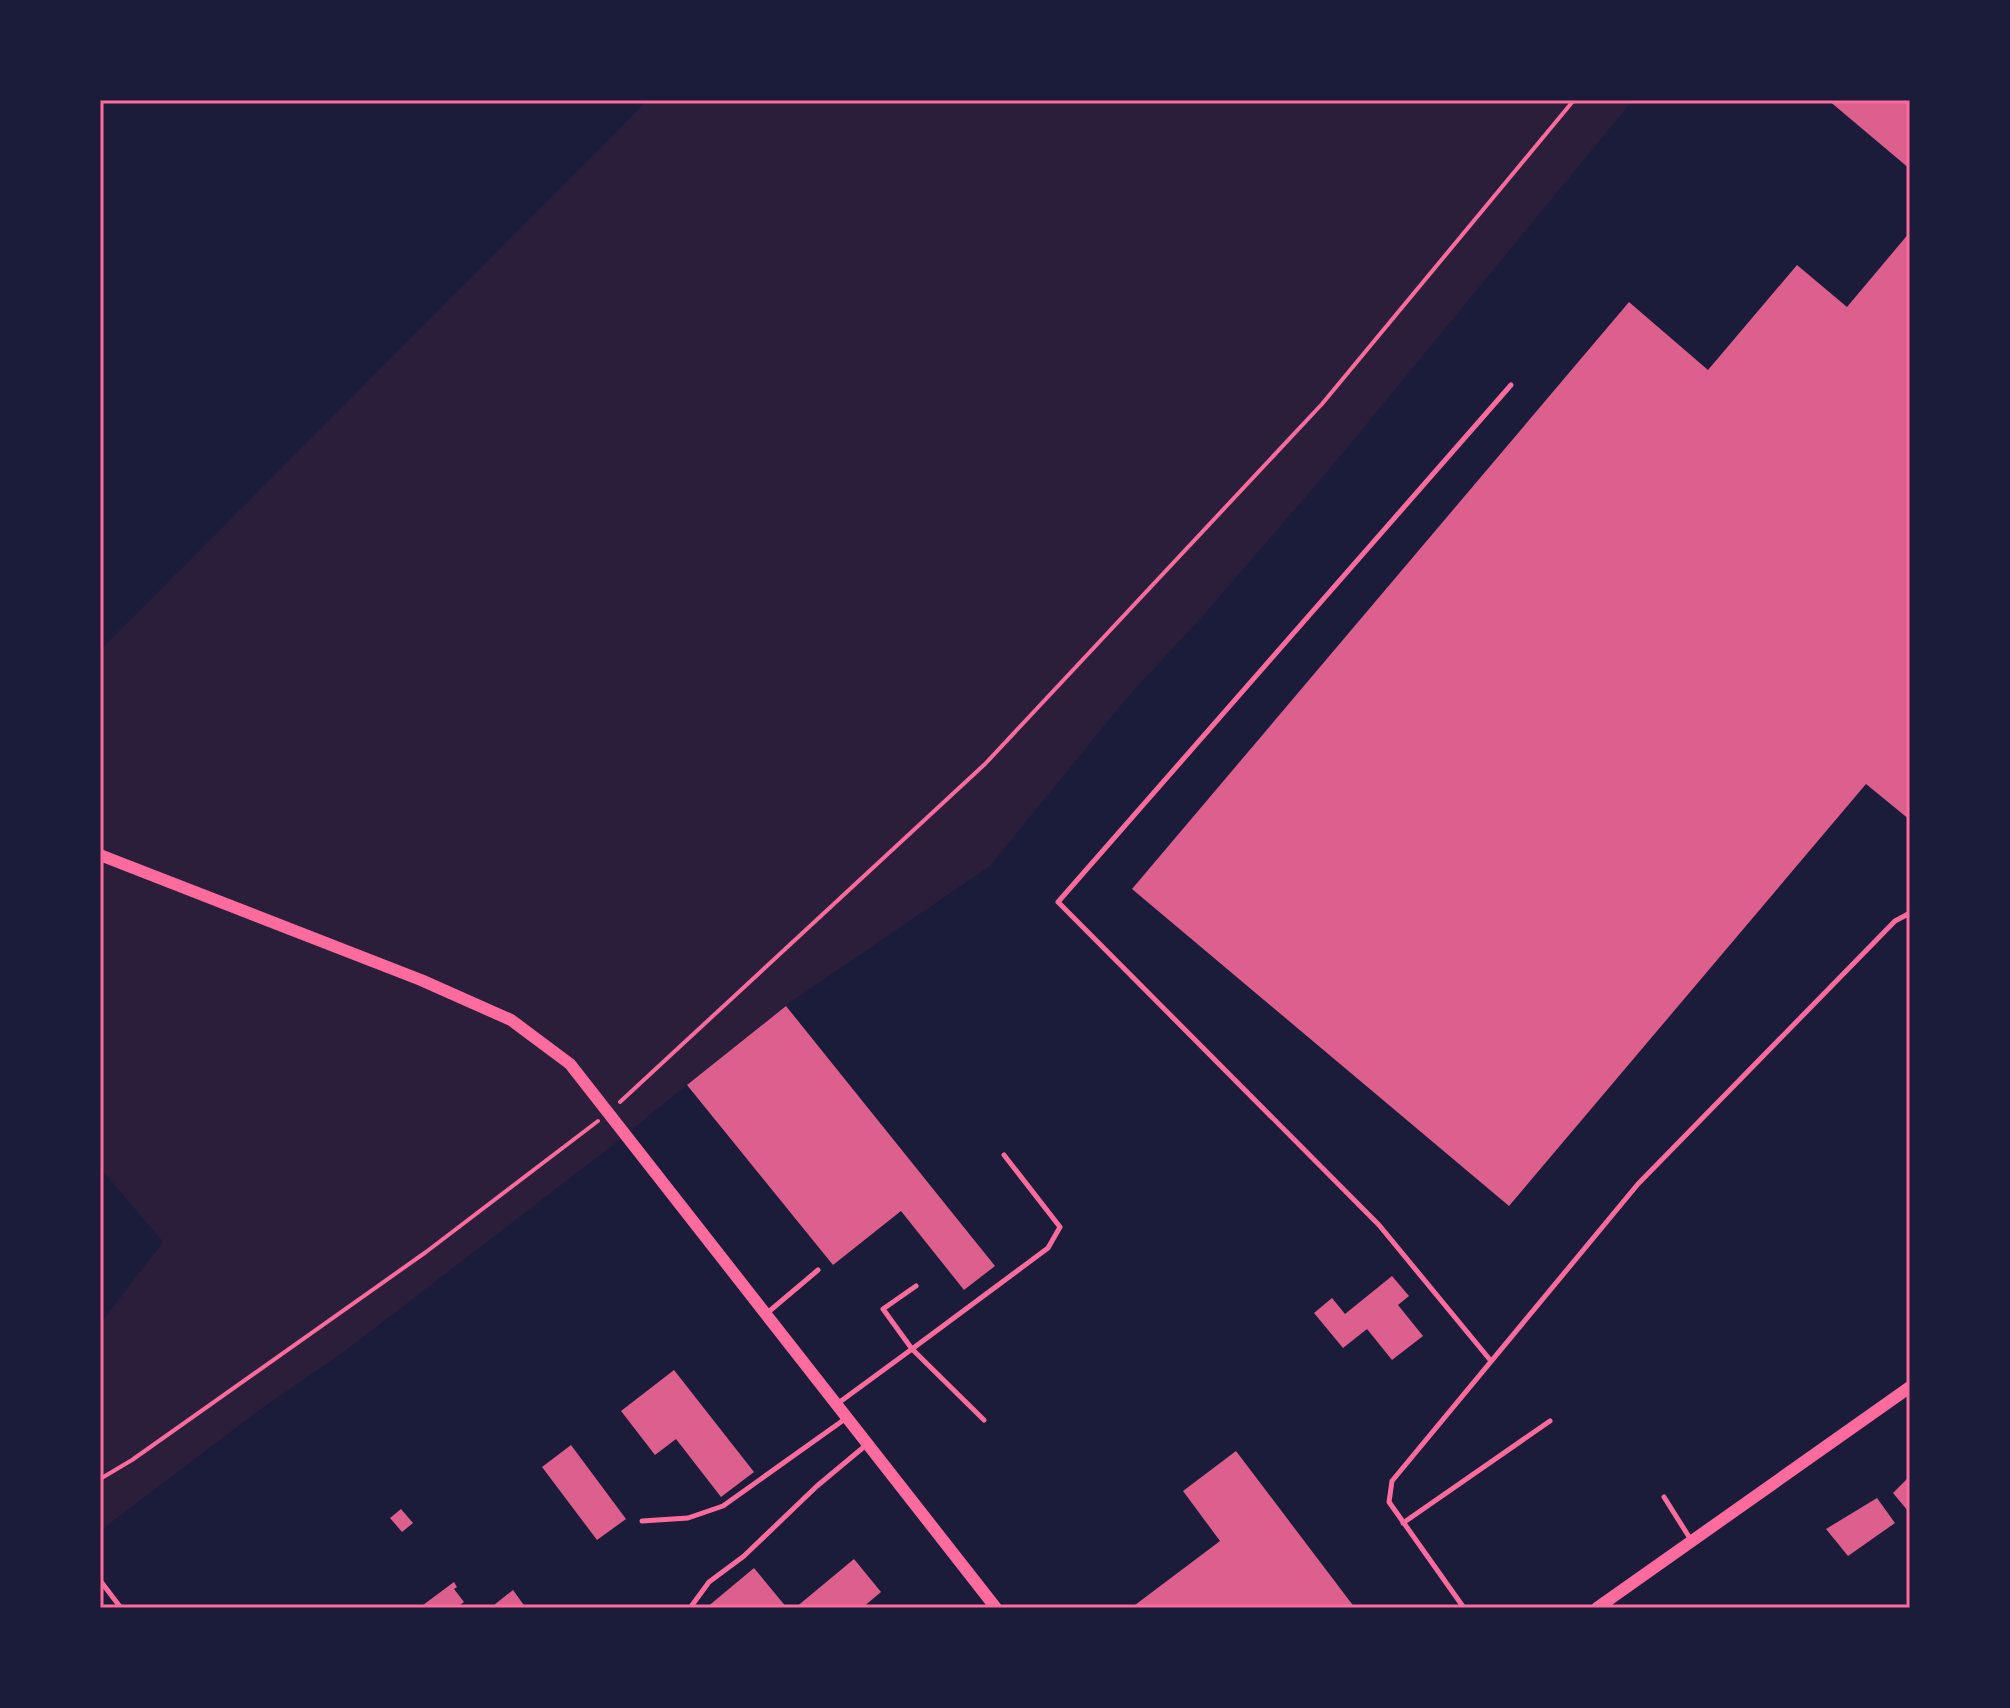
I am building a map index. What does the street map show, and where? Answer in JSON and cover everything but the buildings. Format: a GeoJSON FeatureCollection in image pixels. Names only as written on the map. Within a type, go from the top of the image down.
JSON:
{"type":"FeatureCollection","features":[{"type":"Feature","properties":{"kind":"street"},"geometry":{"type":"LineString","coordinates":[[100,855],[421,980],[511,1020],[570,1064],[995,1608]]}},
{"type":"Feature","properties":{"kind":"street"},"geometry":{"type":"LineString","coordinates":[[1597,1608],[1910,1387]]}},
{"type":"Feature","properties":{"kind":"lane"},"geometry":{"type":"LineString","coordinates":[[1491,1361],[1379,1225],[1058,902],[1511,385]]}},
{"type":"Feature","properties":{"kind":"lane"},"geometry":{"type":"LineString","coordinates":[[1464,1608],[1389,1502],[1392,1481],[1638,1184],[1895,921],[1910,913]]}},
{"type":"Feature","properties":{"kind":"lane"},"geometry":{"type":"LineString","coordinates":[[836,1405],[1048,1248],[1060,1227],[1004,1155]]}},
{"type":"Feature","properties":{"kind":"lane"},"geometry":{"type":"LineString","coordinates":[[765,1315],[818,1270]]}},
{"type":"Feature","properties":{"kind":"lane"},"geometry":{"type":"LineString","coordinates":[[916,1286],[883,1309],[912,1349],[984,1420]]}},
{"type":"Feature","properties":{"kind":"lane"},"geometry":{"type":"LineString","coordinates":[[642,1521],[688,1518],[723,1506],[845,1419]]}},
{"type":"Feature","properties":{"kind":"lane"},"geometry":{"type":"LineString","coordinates":[[1403,1523],[1550,1421]]}},
{"type":"Feature","properties":{"kind":"lane"},"geometry":{"type":"LineString","coordinates":[[690,1608],[709,1582],[744,1556],[817,1486],[866,1445]]}},
{"type":"Feature","properties":{"kind":"lane"},"geometry":{"type":"LineString","coordinates":[[1664,1497],[1691,1541]]}},
{"type":"Feature","properties":{"kind":"lane"},"geometry":{"type":"LineString","coordinates":[[102,1583],[121,1608]]}},
{"type":"Feature","properties":{"kind":"path"},"geometry":{"type":"LineString","coordinates":[[100,1479],[132,1460],[426,1252],[608,1114],[985,764],[1322,404],[1574,100]]}},
{"type":"Feature","properties":{"kind":"shaded area"},"geometry":{"type":"Polygon","coordinates":[[[648,100],[1633,100],[1328,471],[1126,699],[990,866],[785,1006],[604,1152],[345,1351],[258,1411],[100,1531],[100,1324],[163,1242],[100,1168],[100,650],[648,100]]]}}]}
